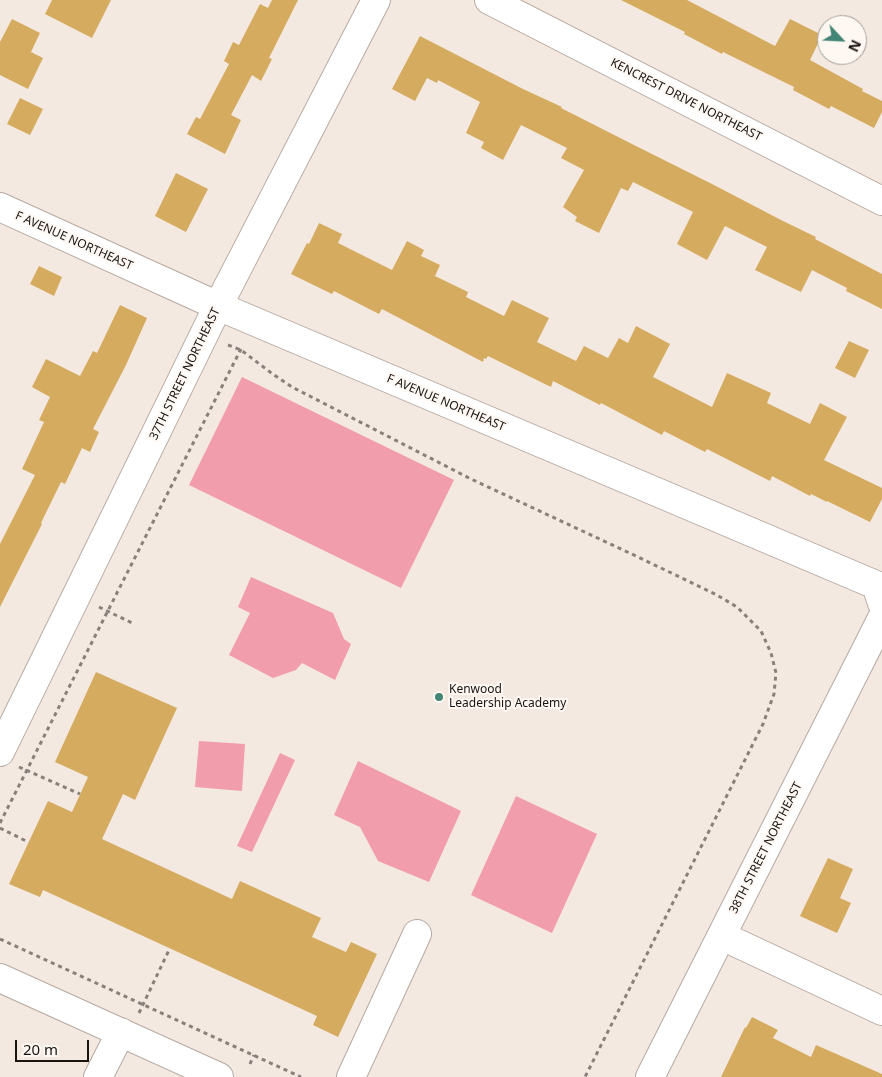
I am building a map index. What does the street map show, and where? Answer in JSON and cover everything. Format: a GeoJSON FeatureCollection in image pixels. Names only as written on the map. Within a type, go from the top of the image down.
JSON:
{"type":"FeatureCollection","features":[{"type":"Feature","properties":{"kind":"street","name":"37TH STREET NORTHEAST"},"geometry":{"type":"LineString","coordinates":[[10,759],[218,306],[376,0]]}},
{"type":"Feature","properties":{"kind":"street","name":"KENCREST DRIVE NORTHEAST"},"geometry":{"type":"LineString","coordinates":[[489,0],[882,200]]}},
{"type":"Feature","properties":{"kind":"street","name":"F AVENUE NORTHEAST"},"geometry":{"type":"LineString","coordinates":[[0,207],[218,306],[876,585],[882,603]]}},
{"type":"Feature","properties":{"kind":"street","name":"38TH STREET NORTHEAST"},"geometry":{"type":"LineString","coordinates":[[650,1077],[882,618]]}},
{"type":"Feature","properties":{"kind":"street"},"geometry":{"type":"LineString","coordinates":[[351,1077],[417,934]]}},
{"type":"Feature","properties":{"kind":"street"},"geometry":{"type":"LineString","coordinates":[[722,936],[882,1011]]}},
{"type":"Feature","properties":{"kind":"street"},"geometry":{"type":"LineString","coordinates":[[0,978],[130,1023],[219,1077]]}},
{"type":"Feature","properties":{"kind":"street"},"geometry":{"type":"LineString","coordinates":[[98,1077],[130,1023]]}},
{"type":"Feature","properties":{"kind":"path"},"geometry":{"type":"LineString","coordinates":[[0,823],[244,343]]}},
{"type":"Feature","properties":{"kind":"path"},"geometry":{"type":"LineString","coordinates":[[225,344],[241,350],[292,387],[471,479],[717,595],[737,607],[761,631],[771,653],[776,674],[774,694],[763,724],[585,1077]]}},
{"type":"Feature","properties":{"kind":"path"},"geometry":{"type":"LineString","coordinates":[[92,603],[132,623]]}},
{"type":"Feature","properties":{"kind":"path"},"geometry":{"type":"LineString","coordinates":[[10,759],[27,770],[80,794]]}},
{"type":"Feature","properties":{"kind":"path"},"geometry":{"type":"LineString","coordinates":[[0,828],[28,842]]}},
{"type":"Feature","properties":{"kind":"path"},"geometry":{"type":"LineString","coordinates":[[0,939],[254,1055],[294,1076],[301,1077]]}},
{"type":"Feature","properties":{"kind":"path"},"geometry":{"type":"LineString","coordinates":[[130,1023],[144,1005],[170,948]]}},
{"type":"Feature","properties":{"kind":"path"},"geometry":{"type":"LineString","coordinates":[[169,1022],[171,1017]]}},
{"type":"Feature","properties":{"kind":"path"},"geometry":{"type":"LineString","coordinates":[[210,1041],[212,1036]]}},
{"type":"Feature","properties":{"kind":"path"},"geometry":{"type":"LineString","coordinates":[[250,1064],[254,1055]]}},
{"type":"Feature","properties":{"kind":"shaded area"},"geometry":{"type":"Polygon","coordinates":[[[242,377],[454,480],[401,588],[189,485],[242,377]]]}},
{"type":"Feature","properties":{"kind":"shaded area"},"geometry":{"type":"Polygon","coordinates":[[[251,577],[333,613],[344,639],[351,644],[335,680],[302,663],[296,670],[273,678],[229,655],[250,613],[238,607],[251,577]]]}},
{"type":"Feature","properties":{"kind":"shaded area"},"geometry":{"type":"Polygon","coordinates":[[[199,741],[245,744],[242,791],[195,787],[199,741]]]}},
{"type":"Feature","properties":{"kind":"shaded area"},"geometry":{"type":"Polygon","coordinates":[[[280,753],[295,760],[252,852],[237,846],[280,753]]]}},
{"type":"Feature","properties":{"kind":"shaded area"},"geometry":{"type":"Polygon","coordinates":[[[358,761],[461,811],[429,882],[378,861],[360,827],[334,815],[358,761]]]}},
{"type":"Feature","properties":{"kind":"shaded area"},"geometry":{"type":"Polygon","coordinates":[[[516,796],[597,834],[552,933],[471,895],[516,796]]]}},
{"type":"Feature","properties":{"kind":"building"},"geometry":{"type":"Polygon","coordinates":[[[52,0],[111,0],[92,38],[45,14],[52,0]]]}},
{"type":"Feature","properties":{"kind":"building"},"geometry":{"type":"Polygon","coordinates":[[[272,0],[298,0],[269,58],[272,59],[261,81],[252,75],[231,115],[241,120],[225,154],[187,134],[196,117],[200,119],[229,64],[224,61],[233,42],[239,45],[260,4],[268,8],[272,0]]]}},
{"type":"Feature","properties":{"kind":"building"},"geometry":{"type":"Polygon","coordinates":[[[621,0],[687,0],[775,46],[790,19],[817,32],[817,45],[810,60],[882,101],[882,112],[874,128],[831,106],[829,109],[793,90],[794,87],[723,52],[722,54],[684,34],[685,32],[621,0]]]}},
{"type":"Feature","properties":{"kind":"building"},"geometry":{"type":"Polygon","coordinates":[[[12,19],[40,33],[31,52],[43,58],[28,89],[0,75],[0,42],[12,19]]]}},
{"type":"Feature","properties":{"kind":"building"},"geometry":{"type":"Polygon","coordinates":[[[420,36],[816,237],[815,239],[882,274],[882,309],[846,291],[847,288],[812,270],[801,292],[755,270],[767,247],[725,226],[707,260],[677,244],[693,212],[633,182],[628,191],[621,188],[599,233],[575,221],[577,217],[563,207],[584,170],[561,158],[567,148],[521,125],[503,160],[481,148],[484,142],[466,133],[480,102],[438,80],[437,83],[427,78],[415,101],[392,89],[420,36]]]}},
{"type":"Feature","properties":{"kind":"building"},"geometry":{"type":"Polygon","coordinates":[[[20,98],[43,109],[30,135],[7,124],[20,98]]]}},
{"type":"Feature","properties":{"kind":"building"},"geometry":{"type":"Polygon","coordinates":[[[176,173],[208,189],[186,232],[155,216],[176,173]]]}},
{"type":"Feature","properties":{"kind":"building"},"geometry":{"type":"Polygon","coordinates":[[[319,223],[342,234],[338,243],[392,270],[407,241],[424,250],[421,256],[440,265],[435,276],[468,292],[466,297],[504,316],[512,300],[549,318],[537,342],[576,361],[584,346],[608,358],[619,338],[628,343],[636,326],[670,344],[653,377],[712,407],[727,373],[771,393],[767,403],[810,424],[820,403],[847,417],[824,460],[882,488],[882,499],[870,522],[811,494],[810,496],[772,476],[770,481],[707,449],[705,452],[664,431],[662,435],[601,403],[600,405],[553,381],[551,387],[488,356],[486,359],[484,358],[483,362],[382,309],[379,314],[334,291],[332,294],[291,274],[319,223]]]}},
{"type":"Feature","properties":{"kind":"building"},"geometry":{"type":"Polygon","coordinates":[[[39,266],[62,277],[54,296],[30,284],[39,266]]]}},
{"type":"Feature","properties":{"kind":"building"},"geometry":{"type":"Polygon","coordinates":[[[120,305],[147,318],[126,365],[93,429],[99,432],[90,452],[82,448],[65,484],[61,482],[0,607],[0,544],[35,475],[22,469],[44,422],[39,420],[50,397],[32,387],[46,359],[80,376],[93,351],[97,353],[120,305]]]}},
{"type":"Feature","properties":{"kind":"building"},"geometry":{"type":"Polygon","coordinates":[[[849,341],[869,350],[855,378],[835,368],[849,341]]]}},
{"type":"Feature","properties":{"kind":"building"},"geometry":{"type":"Polygon","coordinates":[[[96,672],[177,708],[135,800],[123,794],[102,839],[232,899],[240,881],[321,918],[312,937],[346,952],[351,942],[377,954],[338,1037],[313,1025],[317,1016],[43,890],[40,897],[9,884],[48,801],[72,812],[88,777],[55,762],[96,672]]]}},
{"type":"Feature","properties":{"kind":"building"},"geometry":{"type":"Polygon","coordinates":[[[828,858],[853,869],[840,898],[851,903],[837,933],[800,916],[828,858]]]}},
{"type":"Feature","properties":{"kind":"building"},"geometry":{"type":"Polygon","coordinates":[[[752,1017],[778,1030],[773,1038],[811,1057],[816,1045],[882,1074],[882,1077],[721,1077],[745,1027],[752,1017]]]}},
{"type":"Feature","properties":{"kind":"place","name":"Kenwood Leadership Academy"},"geometry":{"type":"Point","coordinates":[439,697]}}]}
